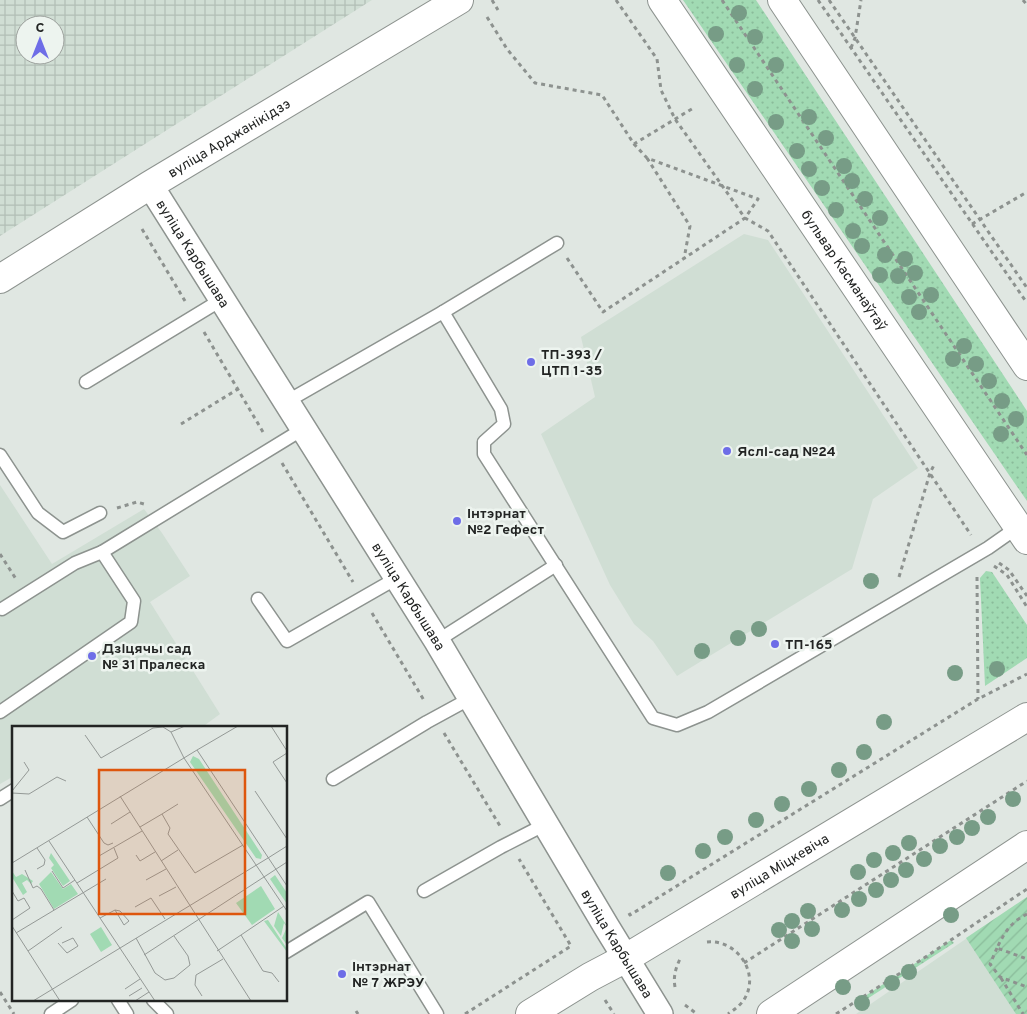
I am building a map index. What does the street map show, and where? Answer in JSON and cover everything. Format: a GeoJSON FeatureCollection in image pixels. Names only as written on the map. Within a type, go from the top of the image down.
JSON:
{"type":"FeatureCollection","features":[{"type":"Feature","properties":{"kind":"main road","name":"вуліца Арджанікідзэ"},"geometry":{"type":"LineString","coordinates":[[0,279],[150,185],[459,0]]}},
{"type":"Feature","properties":{"kind":"main road","name":"бульвар Касманаўтаў"},"geometry":{"type":"LineString","coordinates":[[662,0],[1022,534]]}},
{"type":"Feature","properties":{"kind":"main road"},"geometry":{"type":"LineString","coordinates":[[782,0],[1027,366]]}},
{"type":"Feature","properties":{"kind":"main road","name":"вуліца Міцкевіча"},"geometry":{"type":"LineString","coordinates":[[530,1014],[1027,717]]}},
{"type":"Feature","properties":{"kind":"main road"},"geometry":{"type":"LineString","coordinates":[[772,1014],[1027,845]]}},
{"type":"Feature","properties":{"kind":"street","name":"вуліца Карбышава"},"geometry":{"type":"LineString","coordinates":[[150,185],[437,641],[626,958],[670,1007]]}},
{"type":"Feature","properties":{"kind":"lane"},"geometry":{"type":"LineString","coordinates":[[286,402],[443,312],[557,243]]}},
{"type":"Feature","properties":{"kind":"lane"},"geometry":{"type":"LineString","coordinates":[[86,382],[221,300]]}},
{"type":"Feature","properties":{"kind":"lane"},"geometry":{"type":"LineString","coordinates":[[443,312],[501,409],[504,424],[484,442],[484,454],[652,718],[677,724],[708,712],[982,552],[1022,534]]}},
{"type":"Feature","properties":{"kind":"lane"},"geometry":{"type":"LineString","coordinates":[[2,609],[75,563],[102,552],[302,429]]}},
{"type":"Feature","properties":{"kind":"lane"},"geometry":{"type":"LineString","coordinates":[[0,455],[38,513],[63,532],[100,513]]}},
{"type":"Feature","properties":{"kind":"lane"},"geometry":{"type":"LineString","coordinates":[[0,712],[131,622],[134,601],[102,552]]}},
{"type":"Feature","properties":{"kind":"lane"},"geometry":{"type":"LineString","coordinates":[[437,641],[556,566]]}},
{"type":"Feature","properties":{"kind":"lane"},"geometry":{"type":"LineString","coordinates":[[258,599],[287,641],[397,578]]}},
{"type":"Feature","properties":{"kind":"lane"},"geometry":{"type":"LineString","coordinates":[[333,779],[470,698]]}},
{"type":"Feature","properties":{"kind":"lane"},"geometry":{"type":"LineString","coordinates":[[0,799],[12,791]]}},
{"type":"Feature","properties":{"kind":"lane"},"geometry":{"type":"LineString","coordinates":[[424,891],[501,847],[546,824]]}},
{"type":"Feature","properties":{"kind":"lane"},"geometry":{"type":"LineString","coordinates":[[288,951],[368,902],[437,1014]]}},
{"type":"Feature","properties":{"kind":"lane"},"geometry":{"type":"LineString","coordinates":[[51,1014],[69,1002]]}},
{"type":"Feature","properties":{"kind":"lane"},"geometry":{"type":"LineString","coordinates":[[119,1002],[127,1014]]}},
{"type":"Feature","properties":{"kind":"lane"},"geometry":{"type":"LineString","coordinates":[[155,1002],[167,1014]]}},
{"type":"Feature","properties":{"kind":"path"},"geometry":{"type":"LineString","coordinates":[[492,0],[498,10]]}},
{"type":"Feature","properties":{"kind":"path"},"geometry":{"type":"LineString","coordinates":[[616,0],[657,59],[661,90],[676,119],[745,218],[768,230],[990,564],[1007,575],[1027,607]]}},
{"type":"Feature","properties":{"kind":"path"},"geometry":{"type":"LineString","coordinates":[[722,0],[1027,455]]}},
{"type":"Feature","properties":{"kind":"path"},"geometry":{"type":"LineString","coordinates":[[818,0],[1027,303]]}},
{"type":"Feature","properties":{"kind":"path"},"geometry":{"type":"LineString","coordinates":[[829,0],[1027,288]]}},
{"type":"Feature","properties":{"kind":"path"},"geometry":{"type":"LineString","coordinates":[[851,49],[855,38],[861,0]]}},
{"type":"Feature","properties":{"kind":"path"},"geometry":{"type":"LineString","coordinates":[[1023,0],[1027,5]]}},
{"type":"Feature","properties":{"kind":"path"},"geometry":{"type":"LineString","coordinates":[[487,17],[507,49],[535,83],[602,95],[634,144],[647,158],[690,226],[684,260]]}},
{"type":"Feature","properties":{"kind":"path"},"geometry":{"type":"LineString","coordinates":[[634,144],[695,107]]}},
{"type":"Feature","properties":{"kind":"path"},"geometry":{"type":"LineString","coordinates":[[557,243],[602,312],[684,260],[745,218],[758,199],[647,158]]}},
{"type":"Feature","properties":{"kind":"path"},"geometry":{"type":"LineString","coordinates":[[972,224],[1027,192]]}},
{"type":"Feature","properties":{"kind":"path"},"geometry":{"type":"LineString","coordinates":[[181,424],[238,389]]}},
{"type":"Feature","properties":{"kind":"path"},"geometry":{"type":"LineString","coordinates":[[892,604],[930,473],[934,465]]}},
{"type":"Feature","properties":{"kind":"path"},"geometry":{"type":"LineString","coordinates":[[100,513],[137,502],[166,513]]}},
{"type":"Feature","properties":{"kind":"path"},"geometry":{"type":"LineString","coordinates":[[0,554],[26,594]]}},
{"type":"Feature","properties":{"kind":"path"},"geometry":{"type":"LineString","coordinates":[[978,699],[977,571],[996,561],[1010,570],[1027,596]]}},
{"type":"Feature","properties":{"kind":"path"},"geometry":{"type":"LineString","coordinates":[[630,915],[978,699],[1027,674]]}},
{"type":"Feature","properties":{"kind":"path"},"geometry":{"type":"LineString","coordinates":[[744,963],[1027,781]]}},
{"type":"Feature","properties":{"kind":"path"},"geometry":{"type":"LineString","coordinates":[[836,1014],[924,958],[1027,888]]}},
{"type":"Feature","properties":{"kind":"path"},"geometry":{"type":"LineString","coordinates":[[1023,1014],[990,964],[1006,930],[1019,918],[1027,914]]}},
{"type":"Feature","properties":{"kind":"path"},"geometry":{"type":"LineString","coordinates":[[702,943],[715,942],[728,945],[738,952],[750,974],[750,986],[746,998],[728,1014]]}},
{"type":"Feature","properties":{"kind":"path"},"geometry":{"type":"LineString","coordinates":[[465,1014],[571,946]]}},
{"type":"Feature","properties":{"kind":"path"},"geometry":{"type":"LineString","coordinates":[[997,948],[1027,959]]}},
{"type":"Feature","properties":{"kind":"path"},"geometry":{"type":"LineString","coordinates":[[676,995],[674,981],[676,969],[681,957],[686,952]]}},
{"type":"Feature","properties":{"kind":"path"},"geometry":{"type":"LineString","coordinates":[[1000,977],[1027,987]]}},
{"type":"Feature","properties":{"kind":"path"},"geometry":{"type":"LineString","coordinates":[[0,992],[14,1014]]}},
{"type":"Feature","properties":{"kind":"path"},"geometry":{"type":"LineString","coordinates":[[604,998],[614,1014]]}},
{"type":"Feature","properties":{"kind":"path"},"geometry":{"type":"LineString","coordinates":[[670,1007],[698,1014]]}},
{"type":"Feature","properties":{"kind":"shaded area"},"geometry":{"type":"Polygon","coordinates":[[[0,0],[372,0],[0,236],[0,0]]]}},
{"type":"Feature","properties":{"kind":"shaded area","name":"Яслі-сад №24"},"geometry":{"type":"Polygon","coordinates":[[[744,234],[768,240],[918,468],[873,499],[852,569],[677,676],[653,641],[634,624],[610,585],[541,434],[595,397],[581,337],[744,234]]]}},
{"type":"Feature","properties":{"kind":"shaded area","name":"Дзіцячы сад № 31 Пралеска"},"geometry":{"type":"Polygon","coordinates":[[[0,485],[52,564],[144,509],[190,576],[150,602],[220,714],[204,726],[12,726],[12,777],[0,784],[0,485]]]}},
{"type":"Feature","properties":{"kind":"shaded area"},"geometry":{"type":"Polygon","coordinates":[[[1027,897],[1027,1014],[856,1014],[1027,897]]]}},
{"type":"Feature","properties":{"kind":"green space"},"geometry":{"type":"Polygon","coordinates":[[[683,0],[756,0],[1027,411],[1027,501],[683,0]]]}},
{"type":"Feature","properties":{"kind":"green space"},"geometry":{"type":"Polygon","coordinates":[[[986,571],[992,572],[1027,625],[1027,658],[985,686],[980,578],[986,571]]]}},
{"type":"Feature","properties":{"kind":"green space"},"geometry":{"type":"Polygon","coordinates":[[[1027,897],[1027,1014],[1016,1014],[966,938],[1027,897]]]}},
{"type":"Feature","properties":{"kind":"green space"},"geometry":{"type":"Polygon","coordinates":[[[951,940],[954,943],[867,999],[865,996],[951,940]]]}},
{"type":"Feature","properties":{"kind":"place","name":"ТП-393 / ЦТП 1-35"},"geometry":{"type":"Point","coordinates":[531,362]}},
{"type":"Feature","properties":{"kind":"place","name":"Яслі-сад №24"},"geometry":{"type":"Point","coordinates":[727,451]}},
{"type":"Feature","properties":{"kind":"place","name":"Інтэрнат №2 Гефест"},"geometry":{"type":"Point","coordinates":[457,521]}},
{"type":"Feature","properties":{"kind":"place","name":"ТП-165"},"geometry":{"type":"Point","coordinates":[775,644]}},
{"type":"Feature","properties":{"kind":"place","name":"Дзіцячы сад № 31 Пралеска"},"geometry":{"type":"Point","coordinates":[92,656]}},
{"type":"Feature","properties":{"kind":"place","name":"Інтэрнат № 7 ЖРЭУ"},"geometry":{"type":"Point","coordinates":[342,974]}}]}
